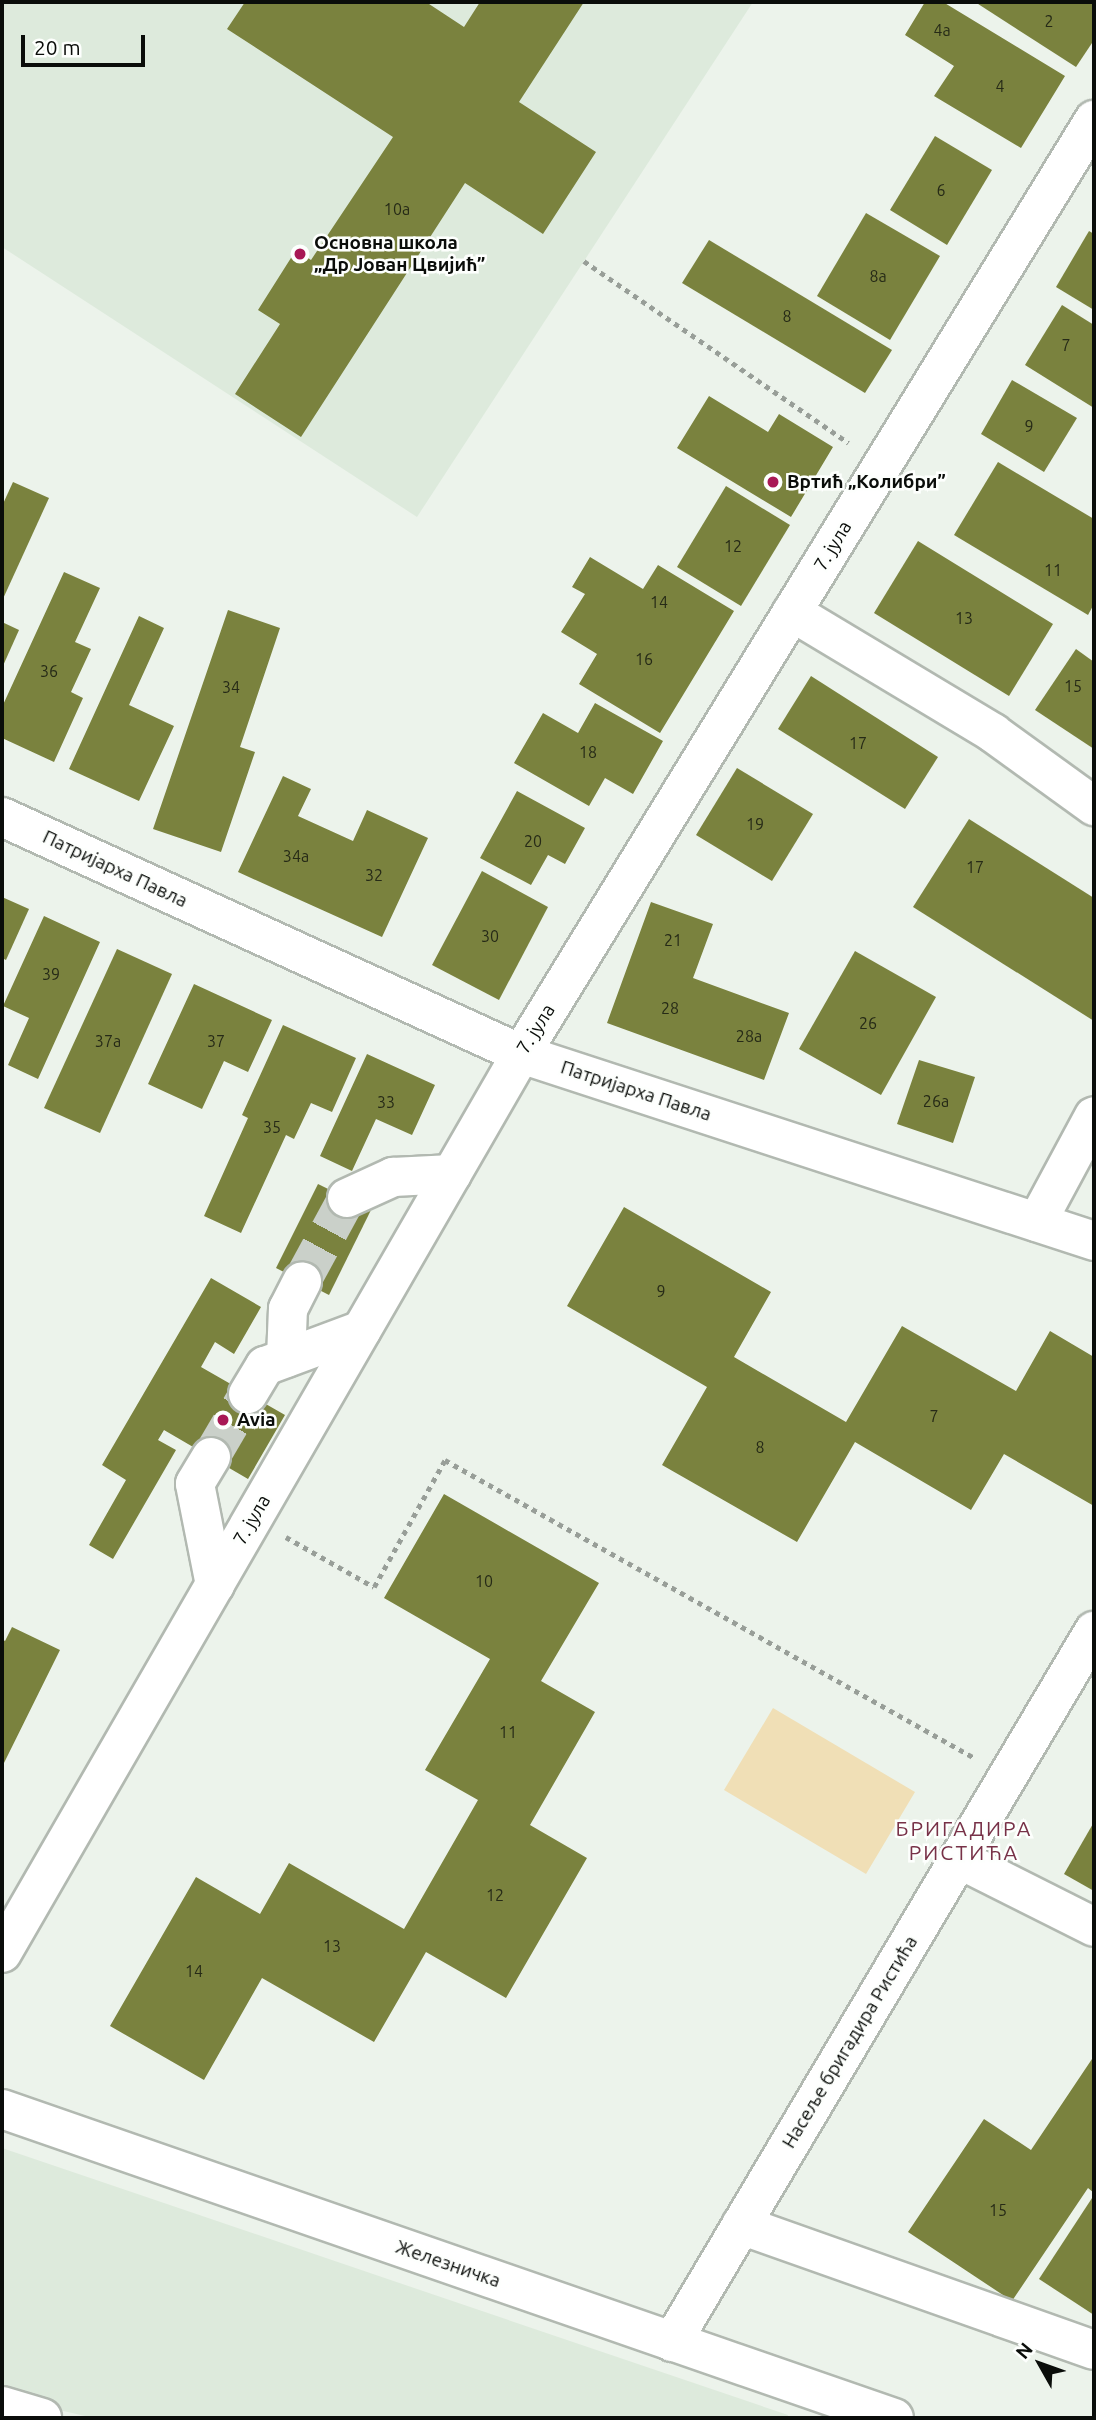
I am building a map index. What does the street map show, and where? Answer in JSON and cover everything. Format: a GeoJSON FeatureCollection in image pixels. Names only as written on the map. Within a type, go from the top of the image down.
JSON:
{"type":"FeatureCollection","features":[{"type":"Feature","properties":{"kind":"street","name":"7. јула"},"geometry":{"type":"LineString","coordinates":[[2,1953],[521,1054],[1094,120]]}},
{"type":"Feature","properties":{"kind":"street"},"geometry":{"type":"LineString","coordinates":[[792,612],[993,733],[1094,806]]}},
{"type":"Feature","properties":{"kind":"street","name":"Патријарха Павла"},"geometry":{"type":"LineString","coordinates":[[2,817],[521,1054],[1094,1241]]}},
{"type":"Feature","properties":{"kind":"street"},"geometry":{"type":"LineString","coordinates":[[1037,1222],[1094,1115]]}},
{"type":"Feature","properties":{"kind":"street"},"geometry":{"type":"LineString","coordinates":[[347,1198],[393,1177],[452,1174]]}},
{"type":"Feature","properties":{"kind":"street"},"geometry":{"type":"LineString","coordinates":[[286,1358],[288,1310],[302,1281]]}},
{"type":"Feature","properties":{"kind":"street"},"geometry":{"type":"LineString","coordinates":[[248,1394],[265,1366],[362,1330]]}},
{"type":"Feature","properties":{"kind":"street"},"geometry":{"type":"LineString","coordinates":[[211,1457],[195,1484],[215,1584]]}},
{"type":"Feature","properties":{"kind":"street","name":"Насеље бригадира Ристића"},"geometry":{"type":"LineString","coordinates":[[672,2342],[1094,1631]]}},
{"type":"Feature","properties":{"kind":"street"},"geometry":{"type":"LineString","coordinates":[[959,1859],[1094,1927]]}},
{"type":"Feature","properties":{"kind":"street","name":"Железничка"},"geometry":{"type":"LineString","coordinates":[[2,2109],[894,2418]]}},
{"type":"Feature","properties":{"kind":"street"},"geometry":{"type":"LineString","coordinates":[[741,2225],[1094,2350]]}},
{"type":"Feature","properties":{"kind":"street"},"geometry":{"type":"LineString","coordinates":[[2,2406],[43,2418]]}},
{"type":"Feature","properties":{"kind":"path"},"geometry":{"type":"LineString","coordinates":[[584,261],[882,466]]}},
{"type":"Feature","properties":{"kind":"path"},"geometry":{"type":"LineString","coordinates":[[253,1518],[374,1587],[445,1460],[1008,1776]]}},
{"type":"Feature","properties":{"kind":"shaded area","name":"Основна школа „Др Јован Цвијић”"},"geometry":{"type":"Polygon","coordinates":[[[2,2],[753,2],[417,517],[2,247],[2,2]]]}},
{"type":"Feature","properties":{"kind":"shaded area"},"geometry":{"type":"Polygon","coordinates":[[[773,1708],[915,1792],[866,1874],[724,1790],[773,1708]]]}},
{"type":"Feature","properties":{"kind":"shaded area"},"geometry":{"type":"Polygon","coordinates":[[[2,2148],[788,2415],[787,2418],[94,2418],[2,2397],[2,2148]]]}},
{"type":"Feature","properties":{"kind":"building"},"geometry":{"type":"Polygon","coordinates":[[[245,2],[426,2],[464,27],[480,2],[584,2],[519,102],[596,152],[543,234],[465,183],[301,437],[235,394],[280,324],[258,310],[296,250],[311,260],[393,137],[227,29],[245,2]]]}},
{"type":"Feature","properties":{"kind":"building"},"geometry":{"type":"Polygon","coordinates":[[[925,2],[943,2],[1065,76],[1021,148],[934,96],[954,66],[905,35],[925,2]]]}},
{"type":"Feature","properties":{"kind":"building"},"geometry":{"type":"Polygon","coordinates":[[[975,2],[1094,2],[1094,40],[1076,67],[975,2]]]}},
{"type":"Feature","properties":{"kind":"building"},"geometry":{"type":"Polygon","coordinates":[[[935,136],[992,170],[947,245],[890,210],[935,136]]]}},
{"type":"Feature","properties":{"kind":"building"},"geometry":{"type":"Polygon","coordinates":[[[866,213],[940,256],[890,340],[817,296],[866,213]]]}},
{"type":"Feature","properties":{"kind":"building"},"geometry":{"type":"Polygon","coordinates":[[[1089,231],[1094,234],[1094,310],[1056,287],[1089,231]]]}},
{"type":"Feature","properties":{"kind":"building"},"geometry":{"type":"Polygon","coordinates":[[[709,240],[892,350],[865,393],[682,283],[709,240]]]}},
{"type":"Feature","properties":{"kind":"building"},"geometry":{"type":"Polygon","coordinates":[[[1062,305],[1094,325],[1094,408],[1025,365],[1062,305]]]}},
{"type":"Feature","properties":{"kind":"building"},"geometry":{"type":"Polygon","coordinates":[[[1012,380],[1077,418],[1044,472],[981,434],[1012,380]]]}},
{"type":"Feature","properties":{"kind":"building","name":"Вртић „Колибри”"},"geometry":{"type":"Polygon","coordinates":[[[709,396],[768,432],[779,414],[833,447],[791,517],[677,448],[709,396]]]}},
{"type":"Feature","properties":{"kind":"building"},"geometry":{"type":"Polygon","coordinates":[[[998,462],[1094,519],[1094,604],[1088,615],[954,535],[998,462]]]}},
{"type":"Feature","properties":{"kind":"building"},"geometry":{"type":"Polygon","coordinates":[[[13,482],[49,498],[2,601],[2,506],[13,482]]]}},
{"type":"Feature","properties":{"kind":"building"},"geometry":{"type":"Polygon","coordinates":[[[726,486],[790,525],[741,606],[677,567],[726,486]]]}},
{"type":"Feature","properties":{"kind":"building"},"geometry":{"type":"Polygon","coordinates":[[[918,541],[1053,624],[1009,696],[874,613],[918,541]]]}},
{"type":"Feature","properties":{"kind":"building"},"geometry":{"type":"Polygon","coordinates":[[[590,557],[643,589],[658,565],[734,611],[660,733],[579,684],[597,654],[561,632],[585,594],[572,587],[590,557]]]}},
{"type":"Feature","properties":{"kind":"building"},"geometry":{"type":"Polygon","coordinates":[[[64,572],[100,588],[75,642],[91,649],[71,692],[83,698],[54,762],[2,738],[2,707],[64,572]]]}},
{"type":"Feature","properties":{"kind":"building"},"geometry":{"type":"Polygon","coordinates":[[[228,610],[280,628],[240,747],[255,752],[221,852],[153,829],[228,610]]]}},
{"type":"Feature","properties":{"kind":"building"},"geometry":{"type":"Polygon","coordinates":[[[139,616],[164,628],[129,705],[174,726],[139,801],[69,769],[139,616]]]}},
{"type":"Feature","properties":{"kind":"building"},"geometry":{"type":"Polygon","coordinates":[[[2,622],[19,630],[2,668],[2,622]]]}},
{"type":"Feature","properties":{"kind":"building"},"geometry":{"type":"Polygon","coordinates":[[[1076,649],[1094,662],[1094,749],[1035,710],[1076,649]]]}},
{"type":"Feature","properties":{"kind":"building"},"geometry":{"type":"Polygon","coordinates":[[[811,676],[938,757],[905,809],[778,729],[811,676]]]}},
{"type":"Feature","properties":{"kind":"building"},"geometry":{"type":"Polygon","coordinates":[[[595,703],[663,741],[633,794],[605,778],[589,806],[514,763],[543,713],[578,733],[595,703]]]}},
{"type":"Feature","properties":{"kind":"building"},"geometry":{"type":"Polygon","coordinates":[[[737,768],[813,814],[772,881],[696,835],[737,768]]]}},
{"type":"Feature","properties":{"kind":"building"},"geometry":{"type":"Polygon","coordinates":[[[283,776],[311,789],[298,816],[353,841],[367,810],[428,838],[382,937],[238,872],[283,776]]]}},
{"type":"Feature","properties":{"kind":"building"},"geometry":{"type":"Polygon","coordinates":[[[517,791],[585,828],[565,864],[548,855],[531,885],[480,858],[517,791]]]}},
{"type":"Feature","properties":{"kind":"building"},"geometry":{"type":"Polygon","coordinates":[[[969,819],[1094,898],[1094,1021],[913,907],[969,819]]]}},
{"type":"Feature","properties":{"kind":"building"},"geometry":{"type":"Polygon","coordinates":[[[482,871],[548,907],[499,1000],[432,965],[482,871]]]}},
{"type":"Feature","properties":{"kind":"building"},"geometry":{"type":"Polygon","coordinates":[[[2,897],[29,909],[6,960],[2,958],[2,897]]]}},
{"type":"Feature","properties":{"kind":"building"},"geometry":{"type":"Polygon","coordinates":[[[651,902],[713,924],[693,978],[789,1013],[764,1080],[607,1023],[651,902]]]}},
{"type":"Feature","properties":{"kind":"building"},"geometry":{"type":"Polygon","coordinates":[[[44,916],[100,942],[38,1079],[8,1065],[29,1018],[3,1006],[44,916]]]}},
{"type":"Feature","properties":{"kind":"building"},"geometry":{"type":"Polygon","coordinates":[[[117,949],[172,974],[100,1133],[44,1108],[117,949]]]}},
{"type":"Feature","properties":{"kind":"building"},"geometry":{"type":"Polygon","coordinates":[[[855,951],[936,997],[881,1095],[799,1049],[855,951]]]}},
{"type":"Feature","properties":{"kind":"building"},"geometry":{"type":"Polygon","coordinates":[[[194,984],[272,1020],[248,1072],[224,1061],[202,1109],[148,1084],[194,984]]]}},
{"type":"Feature","properties":{"kind":"building"},"geometry":{"type":"Polygon","coordinates":[[[283,1025],[356,1058],[332,1112],[311,1103],[294,1139],[286,1135],[241,1233],[204,1216],[248,1118],[242,1115],[283,1025]]]}},
{"type":"Feature","properties":{"kind":"building"},"geometry":{"type":"Polygon","coordinates":[[[367,1054],[435,1085],[412,1135],[376,1119],[352,1171],[320,1156],[367,1054]]]}},
{"type":"Feature","properties":{"kind":"building"},"geometry":{"type":"Polygon","coordinates":[[[919,1060],[975,1077],[953,1143],[897,1124],[919,1060]]]}},
{"type":"Feature","properties":{"kind":"building"},"geometry":{"type":"Polygon","coordinates":[[[318,1184],[371,1210],[329,1295],[276,1268],[318,1184]]]}},
{"type":"Feature","properties":{"kind":"building"},"geometry":{"type":"Polygon","coordinates":[[[624,1207],[771,1292],[734,1357],[846,1422],[902,1326],[1016,1391],[1050,1331],[1094,1357],[1094,1506],[1004,1454],[971,1510],[855,1442],[797,1542],[662,1465],[707,1387],[567,1306],[624,1207]]]}},
{"type":"Feature","properties":{"kind":"building"},"geometry":{"type":"Polygon","coordinates":[[[211,1278],[261,1307],[234,1354],[215,1342],[201,1367],[285,1415],[248,1479],[164,1430],[158,1440],[176,1450],[113,1559],[89,1545],[126,1480],[102,1465],[211,1278]]]}},
{"type":"Feature","properties":{"kind":"building"},"geometry":{"type":"Polygon","coordinates":[[[444,1494],[599,1583],[541,1681],[595,1712],[530,1825],[587,1858],[506,1998],[426,1952],[374,2042],[262,1978],[204,2080],[110,2026],[196,1877],[260,1914],[289,1863],[404,1929],[478,1800],[425,1770],[490,1659],[384,1598],[444,1494]]]}},
{"type":"Feature","properties":{"kind":"building"},"geometry":{"type":"Polygon","coordinates":[[[12,1627],[60,1650],[2,1767],[2,1639],[5,1641],[12,1627]]]}},
{"type":"Feature","properties":{"kind":"building"},"geometry":{"type":"Polygon","coordinates":[[[1094,1822],[1094,1891],[1064,1874],[1094,1822]]]}},
{"type":"Feature","properties":{"kind":"building"},"geometry":{"type":"Polygon","coordinates":[[[1094,2056],[1094,2193],[1088,2188],[1012,2301],[908,2232],[984,2119],[1031,2150],[1094,2056]]]}},
{"type":"Feature","properties":{"kind":"building"},"geometry":{"type":"Polygon","coordinates":[[[1094,2195],[1094,2315],[1039,2279],[1094,2195]]]}},
{"type":"Feature","properties":{"kind":"tunnel"},"geometry":{"type":"LineString","coordinates":[[302,1281],[347,1198]]}},
{"type":"Feature","properties":{"kind":"tunnel"},"geometry":{"type":"LineString","coordinates":[[211,1457],[248,1394]]}},
{"type":"Feature","properties":{"kind":"place","name":"Основна школа „Др Јован Цвијић”"},"geometry":{"type":"Point","coordinates":[300,254]}},
{"type":"Feature","properties":{"kind":"place","name":"Вртић „Колибри”"},"geometry":{"type":"Point","coordinates":[773,482]}},
{"type":"Feature","properties":{"kind":"place","name":"Avia"},"geometry":{"type":"Point","coordinates":[223,1420]}},
{"type":"Feature","properties":{"kind":"district","name":"БРИГАДИРА РИСТИЋА"},"geometry":{"type":"Point","coordinates":[964,1840]}}]}
